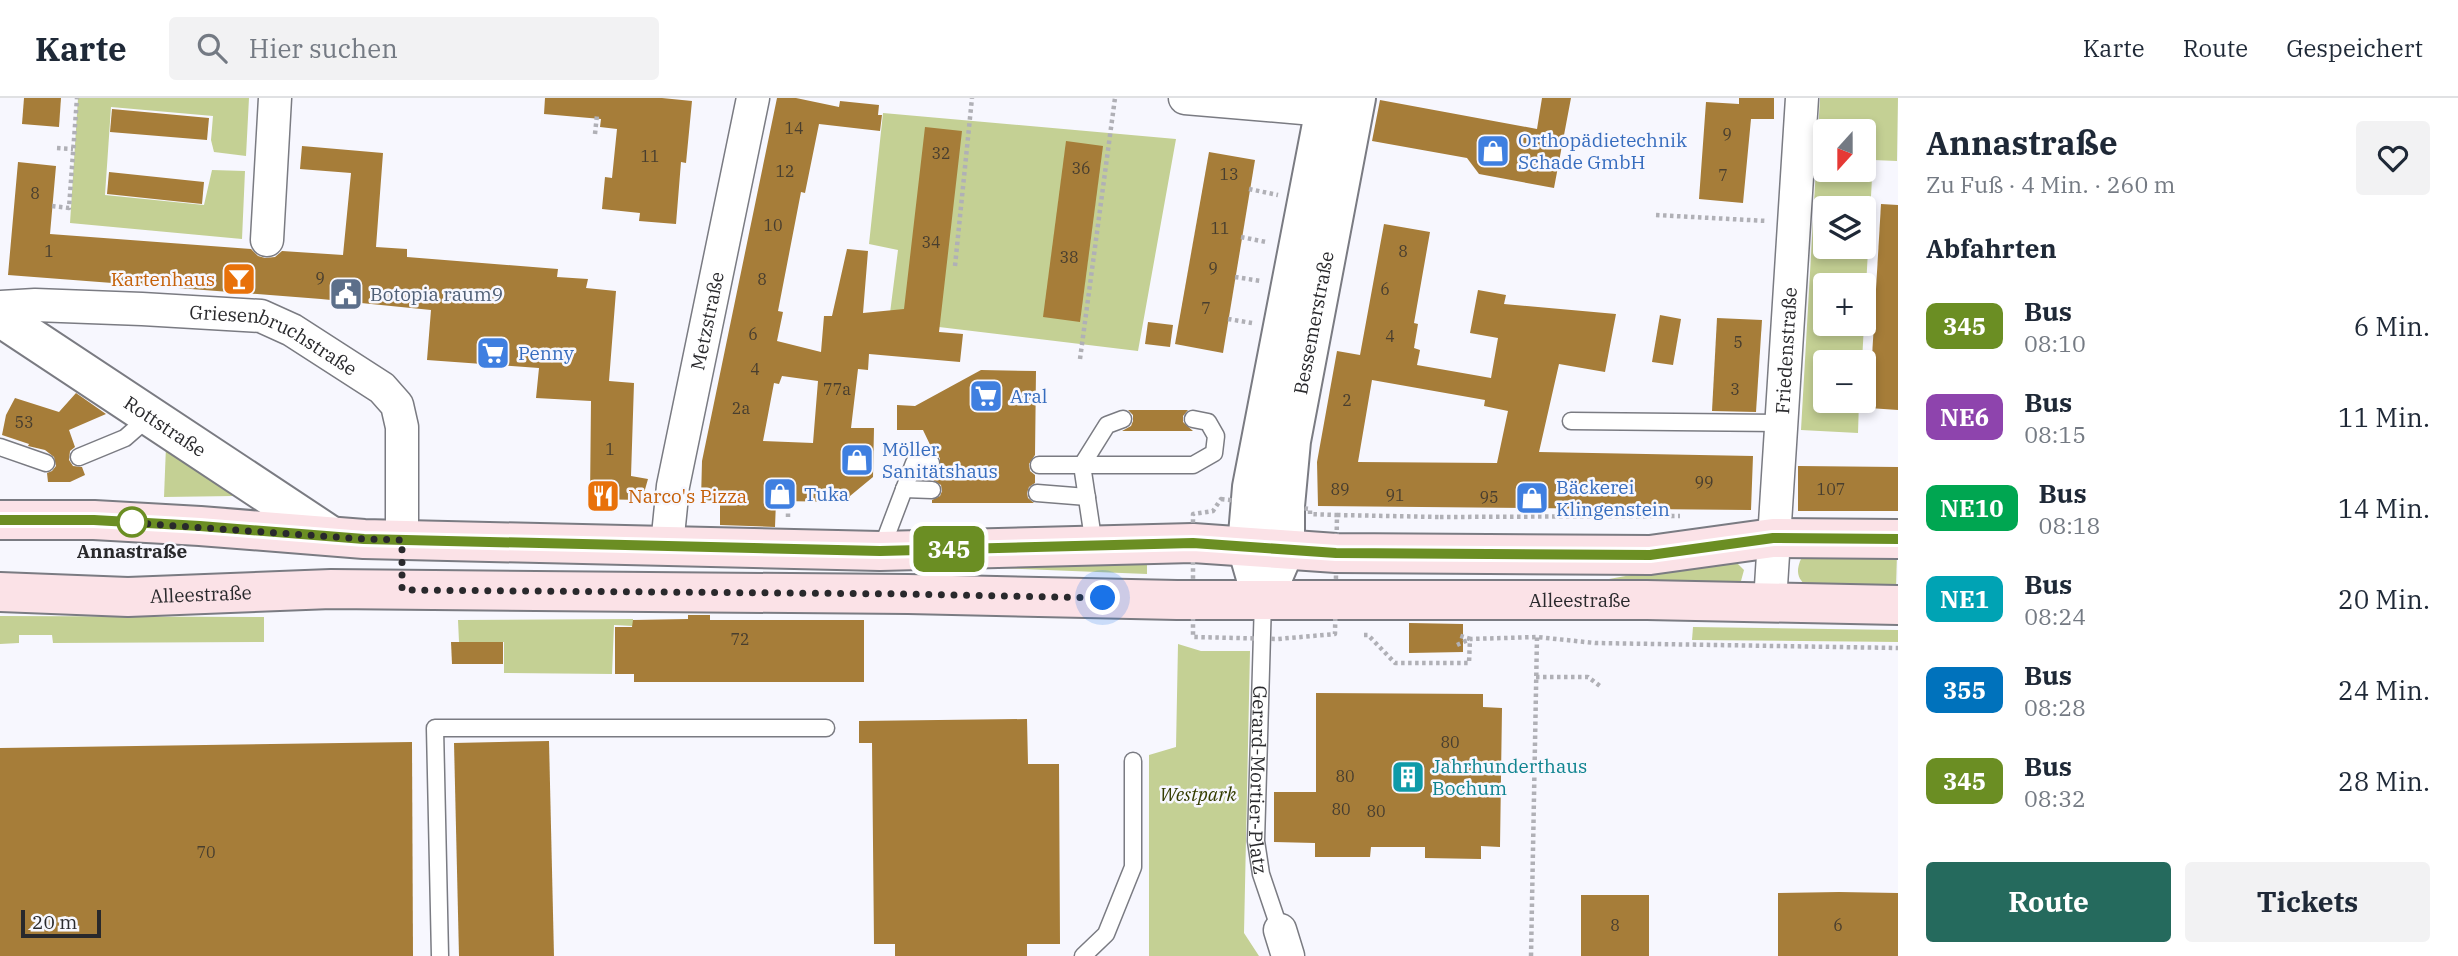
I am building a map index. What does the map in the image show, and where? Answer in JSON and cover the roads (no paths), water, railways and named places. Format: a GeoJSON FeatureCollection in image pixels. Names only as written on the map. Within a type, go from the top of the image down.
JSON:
{"type":"FeatureCollection","features":[{"type":"Feature","properties":{"kind":"main road"},"geometry":{"type":"LineString","coordinates":[[0,520],[94,520],[402,540],[880,551],[1193,543],[1345,553],[1650,555],[1773,538],[1898,539]]}},
{"type":"Feature","properties":{"kind":"main road"},"geometry":{"type":"LineString","coordinates":[[402,540],[402,590]]}},
{"type":"Feature","properties":{"kind":"main road","name":"Alleestraße"},"geometry":{"type":"LineString","coordinates":[[0,592],[128,597],[331,589],[1898,605]]}},
{"type":"Feature","properties":{"kind":"street"},"geometry":{"type":"LineString","coordinates":[[267,240],[275,98]]}},
{"type":"Feature","properties":{"kind":"street","name":"Metzstraße"},"geometry":{"type":"LineString","coordinates":[[667,545],[673,486],[753,98]]}},
{"type":"Feature","properties":{"kind":"street"},"geometry":{"type":"LineString","coordinates":[[1185,98],[1336,102]]}},
{"type":"Feature","properties":{"kind":"street","name":"Friedenstraße"},"geometry":{"type":"LineString","coordinates":[[1770,602],[1802,98]]}},
{"type":"Feature","properties":{"kind":"street","name":"Bessemerstraße"},"geometry":{"type":"LineString","coordinates":[[1247,547],[1252,487],[1336,102]]}},
{"type":"Feature","properties":{"kind":"street","name":"Bessemerstraße"},"geometry":{"type":"LineString","coordinates":[[1285,550],[1285,506],[1292,441],[1336,102]]}},
{"type":"Feature","properties":{"kind":"street","name":"Griesenbruchstraße"},"geometry":{"type":"LineString","coordinates":[[0,307],[19,305],[129,308],[261,316],[292,330],[382,388],[397,405],[402,427],[402,540]]}},
{"type":"Feature","properties":{"kind":"street","name":"Rottstraße"},"geometry":{"type":"LineString","coordinates":[[0,317],[331,536]]}},
{"type":"Feature","properties":{"kind":"street"},"geometry":{"type":"LineString","coordinates":[[1247,547],[1263,600]]}},
{"type":"Feature","properties":{"kind":"street"},"geometry":{"type":"LineString","coordinates":[[1263,600],[1285,550]]}},
{"type":"Feature","properties":{"kind":"lane"},"geometry":{"type":"LineString","coordinates":[[79,457],[125,439],[150,416]]}},
{"type":"Feature","properties":{"kind":"lane"},"geometry":{"type":"LineString","coordinates":[[1039,465],[1192,465],[1214,453],[1216,436],[1208,422],[1193,419]]}},
{"type":"Feature","properties":{"kind":"lane"},"geometry":{"type":"LineString","coordinates":[[1571,421],[1781,423]]}},
{"type":"Feature","properties":{"kind":"lane"},"geometry":{"type":"LineString","coordinates":[[1094,545],[1082,465],[1115,422]]}},
{"type":"Feature","properties":{"kind":"lane"},"geometry":{"type":"LineString","coordinates":[[0,447],[46,463]]}},
{"type":"Feature","properties":{"kind":"lane"},"geometry":{"type":"LineString","coordinates":[[880,551],[914,463],[930,463]]}},
{"type":"Feature","properties":{"kind":"lane"},"geometry":{"type":"LineString","coordinates":[[904,489],[932,490]]}},
{"type":"Feature","properties":{"kind":"lane"},"geometry":{"type":"LineString","coordinates":[[1037,493],[1087,496]]}},
{"type":"Feature","properties":{"kind":"lane","name":"Gerard-Mortier-Platz"},"geometry":{"type":"LineString","coordinates":[[1263,600],[1256,841],[1261,874],[1284,943]]}},
{"type":"Feature","properties":{"kind":"lane"},"geometry":{"type":"LineString","coordinates":[[440,956],[435,728],[826,728]]}},
{"type":"Feature","properties":{"kind":"lane"},"geometry":{"type":"LineString","coordinates":[[1083,956],[1106,934],[1133,867],[1133,761]]}},
{"type":"Feature","properties":{"kind":"place","name":"Orthopädietechnik Schade GmbH"},"geometry":{"type":"Point","coordinates":[1493,151]}},
{"type":"Feature","properties":{"kind":"place","name":"Kartenhaus"},"geometry":{"type":"Point","coordinates":[239,279]}},
{"type":"Feature","properties":{"kind":"place","name":"Botopia raum9"},"geometry":{"type":"Point","coordinates":[346,294]}},
{"type":"Feature","properties":{"kind":"place","name":"Penny"},"geometry":{"type":"Point","coordinates":[493,353]}},
{"type":"Feature","properties":{"kind":"place","name":"Aral"},"geometry":{"type":"Point","coordinates":[986,396]}},
{"type":"Feature","properties":{"kind":"place","name":"Möller Sanitätshaus"},"geometry":{"type":"Point","coordinates":[857,460]}},
{"type":"Feature","properties":{"kind":"place","name":"Tuka"},"geometry":{"type":"Point","coordinates":[780,494]}},
{"type":"Feature","properties":{"kind":"place","name":"Narco's Pizza"},"geometry":{"type":"Point","coordinates":[603,496]}},
{"type":"Feature","properties":{"kind":"place","name":"Bäckerei Klingenstein"},"geometry":{"type":"Point","coordinates":[1532,498]}},
{"type":"Feature","properties":{"kind":"place","name":"Annastraße"},"geometry":{"type":"Point","coordinates":[132,522]}},
{"type":"Feature","properties":{"kind":"place","name":"Jahrhunderthaus Bochum"},"geometry":{"type":"Point","coordinates":[1408,777]}},
{"type":"Feature","properties":{"kind":"park label","name":"Westpark"},"geometry":{"type":"Point","coordinates":[1198,794]}}]}
